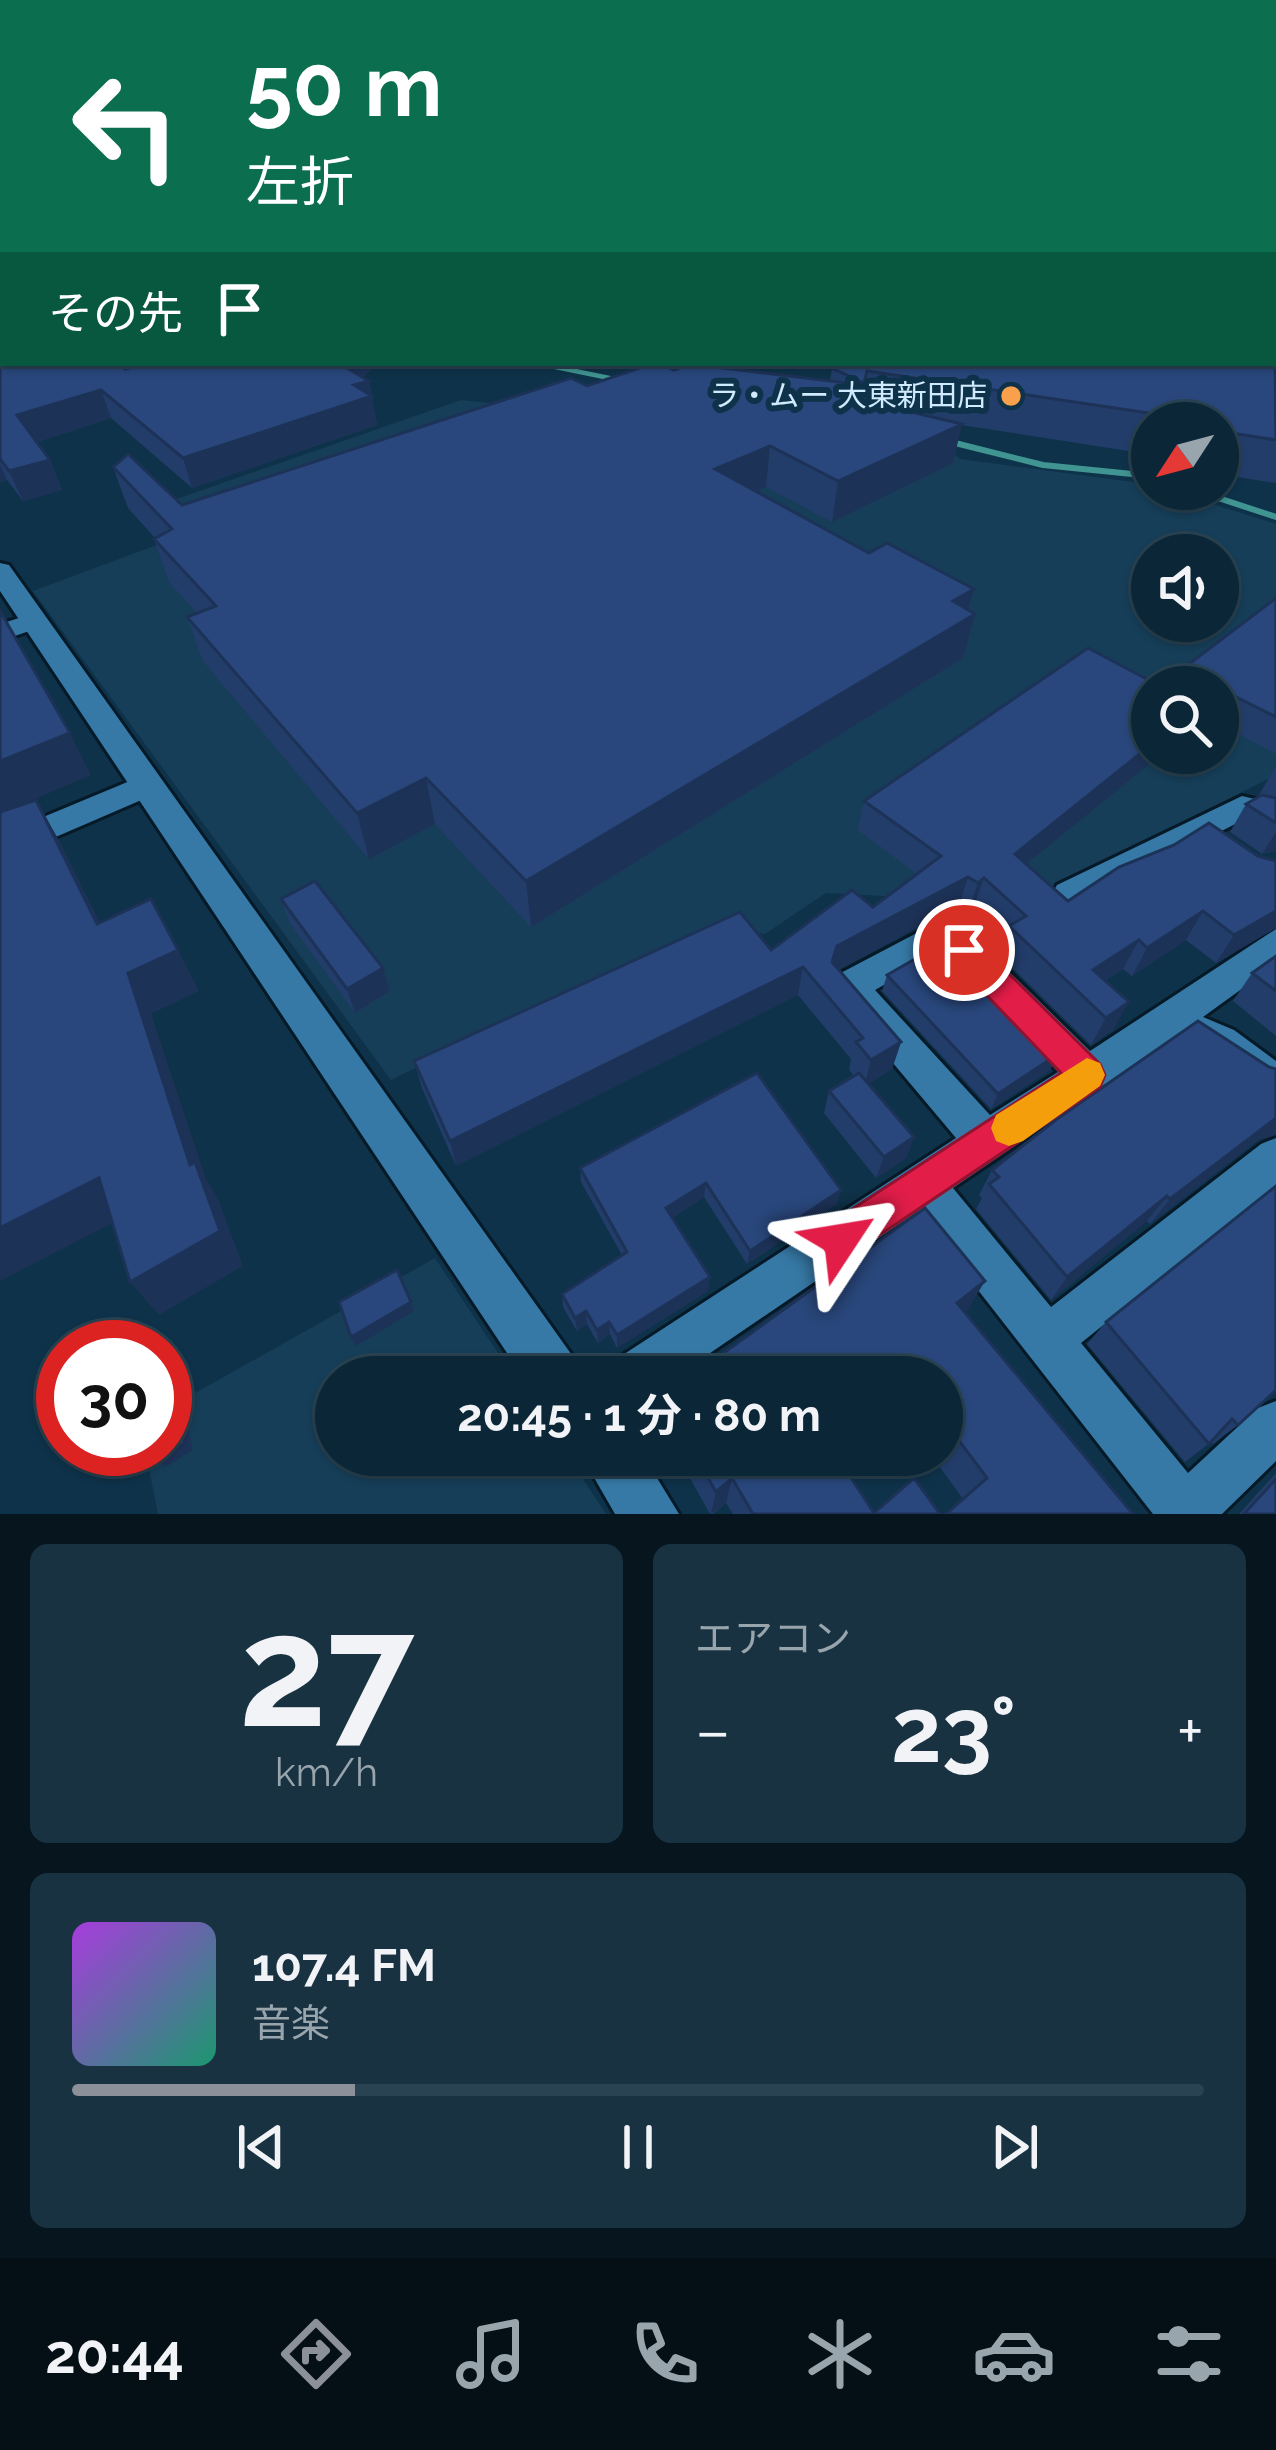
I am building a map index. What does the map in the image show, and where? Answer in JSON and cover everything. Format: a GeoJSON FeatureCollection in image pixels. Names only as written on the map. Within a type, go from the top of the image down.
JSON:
{"type":"FeatureCollection","features":[{"type":"Feature","properties":{"kind":"street"},"geometry":{"type":"LineString","coordinates":[[0,571],[17,627],[149,784],[541,1356]]}},
{"type":"Feature","properties":{"kind":"street"},"geometry":{"type":"LineString","coordinates":[[0,849],[149,784]]}},
{"type":"Feature","properties":{"kind":"street"},"geometry":{"type":"LineString","coordinates":[[1069,894],[1242,807],[1276,816]]}},
{"type":"Feature","properties":{"kind":"street"},"geometry":{"type":"LineString","coordinates":[[1196,831],[1229,853]]}},
{"type":"Feature","properties":{"kind":"street"},"geometry":{"type":"LineString","coordinates":[[988,1143],[848,987],[958,939],[1087,1075]]}},
{"type":"Feature","properties":{"kind":"street"},"geometry":{"type":"LineString","coordinates":[[664,1356],[988,1143],[1276,944]]}},
{"type":"Feature","properties":{"kind":"street"},"geometry":{"type":"LineString","coordinates":[[1168,1020],[1220,1042],[1276,1085]]}},
{"type":"Feature","properties":{"kind":"street"},"geometry":{"type":"LineString","coordinates":[[1048,1340],[1276,1159]]}},
{"type":"Feature","properties":{"kind":"street"},"geometry":{"type":"LineString","coordinates":[[924,1186],[1187,1513],[1276,1426]]}},
{"type":"Feature","properties":{"kind":"street"},"geometry":{"type":"LineString","coordinates":[[624,1476],[650,1514]]}},
{"type":"Feature","properties":{"kind":"shaded area"},"geometry":{"type":"Polygon","coordinates":[[[461,400],[950,450],[960,459],[1131,482],[1131,510],[1232,510],[1276,524],[1276,775],[975,926],[919,888],[900,897],[826,893],[765,934],[708,927],[391,1080],[33,591],[189,533],[165,503],[461,400]]]}},
{"type":"Feature","properties":{"kind":"shaded area"},"geometry":{"type":"Polygon","coordinates":[[[435,1258],[500,1356],[315,1356],[315,1476],[581,1476],[606,1514],[158,1514],[150,1476],[192,1476],[192,1395],[435,1258]]]}},
{"type":"Feature","properties":{"kind":"building"},"geometry":{"type":"Polygon","coordinates":[[[0,366],[343,366],[369,381],[354,385],[372,396],[183,458],[101,390],[17,415],[50,460],[9,471],[0,459],[0,366]]]}},
{"type":"Feature","properties":{"kind":"building"},"geometry":{"type":"Polygon","coordinates":[[[645,366],[674,370],[707,366],[864,385],[860,400],[962,424],[838,481],[770,446],[715,469],[869,553],[887,543],[974,589],[953,601],[975,614],[526,881],[426,778],[357,813],[187,617],[216,606],[154,539],[172,529],[113,467],[128,454],[182,505],[571,378],[587,386],[645,366]]]}},
{"type":"Feature","properties":{"kind":"building"},"geometry":{"type":"Polygon","coordinates":[[[1275,366],[1276,440],[1239,434],[1239,402],[1131,402],[1131,410],[867,371],[864,383],[832,368],[1275,366]]]}},
{"type":"Feature","properties":{"kind":"building"},"geometry":{"type":"Polygon","coordinates":[[[1276,598],[1276,717],[1239,698],[1239,666],[1186,666],[1218,642],[1239,642],[1239,626],[1276,598]]]}},
{"type":"Feature","properties":{"kind":"building"},"geometry":{"type":"Polygon","coordinates":[[[0,611],[70,733],[0,761],[0,611]]]}},
{"type":"Feature","properties":{"kind":"building"},"geometry":{"type":"Polygon","coordinates":[[[1088,648],[1131,671],[1131,761],[1015,854],[1068,901],[1119,867],[1174,845],[1209,823],[1258,856],[1276,861],[1276,911],[1234,935],[1203,911],[1147,948],[1139,940],[1093,970],[1129,1002],[1106,1018],[1009,926],[1026,916],[984,878],[978,883],[968,877],[837,946],[832,962],[901,1042],[871,1060],[856,1042],[863,1038],[803,967],[450,1141],[414,1061],[740,912],[771,950],[852,890],[873,907],[941,856],[864,801],[1088,648]]]}},
{"type":"Feature","properties":{"kind":"building"},"geometry":{"type":"Polygon","coordinates":[[[1262,795],[1276,798],[1276,823],[1246,804],[1262,795]]]}},
{"type":"Feature","properties":{"kind":"building"},"geometry":{"type":"Polygon","coordinates":[[[36,800],[97,924],[151,899],[178,950],[128,973],[190,1165],[195,1162],[220,1231],[130,1282],[99,1178],[0,1228],[0,812],[36,800]]]}},
{"type":"Feature","properties":{"kind":"building"},"geometry":{"type":"Polygon","coordinates":[[[315,881],[383,968],[347,989],[281,899],[315,881]]]}},
{"type":"Feature","properties":{"kind":"building"},"geometry":{"type":"Polygon","coordinates":[[[950,939],[1058,1054],[998,1094],[887,975],[950,939]]]}},
{"type":"Feature","properties":{"kind":"building"},"geometry":{"type":"Polygon","coordinates":[[[1276,956],[1276,991],[1252,973],[1276,956]]]}},
{"type":"Feature","properties":{"kind":"building"},"geometry":{"type":"Polygon","coordinates":[[[1198,1021],[1276,1069],[1276,1118],[1170,1199],[1167,1196],[1067,1277],[989,1184],[999,1177],[992,1170],[1198,1021]]]}},
{"type":"Feature","properties":{"kind":"building"},"geometry":{"type":"Polygon","coordinates":[[[757,1073],[841,1190],[750,1251],[706,1183],[666,1208],[710,1277],[617,1335],[609,1322],[597,1330],[586,1311],[575,1318],[562,1294],[627,1252],[580,1168],[757,1073]]]}},
{"type":"Feature","properties":{"kind":"building"},"geometry":{"type":"Polygon","coordinates":[[[859,1073],[914,1137],[884,1157],[829,1091],[859,1073]]]}},
{"type":"Feature","properties":{"kind":"building"},"geometry":{"type":"Polygon","coordinates":[[[1276,1186],[1276,1390],[1238,1425],[1232,1419],[1209,1444],[1106,1322],[1276,1186]]]}},
{"type":"Feature","properties":{"kind":"building"},"geometry":{"type":"Polygon","coordinates":[[[925,1208],[985,1281],[957,1303],[1133,1514],[946,1514],[987,1478],[963,1446],[963,1356],[719,1356],[925,1208]]]}},
{"type":"Feature","properties":{"kind":"building"},"geometry":{"type":"Polygon","coordinates":[[[397,1270],[411,1302],[351,1337],[339,1302],[397,1270]]]}},
{"type":"Feature","properties":{"kind":"building"},"geometry":{"type":"Polygon","coordinates":[[[707,1476],[850,1476],[874,1513],[914,1478],[940,1514],[753,1514],[732,1478],[716,1492],[707,1476]]]}},
{"type":"Feature","properties":{"kind":"building"},"geometry":{"type":"Polygon","coordinates":[[[1276,1479],[1276,1514],[1244,1514],[1276,1479]]]}},
{"type":"Feature","properties":{"kind":"waterway"},"geometry":{"type":"LineString","coordinates":[[551,366],[619,380]]}},
{"type":"Feature","properties":{"kind":"waterway"},"geometry":{"type":"LineString","coordinates":[[947,441],[1043,465],[1131,474]]}},
{"type":"Feature","properties":{"kind":"waterway"},"geometry":{"type":"LineString","coordinates":[[1239,505],[1276,517]]}},
{"type":"Feature","properties":{"kind":"slow traffic"},"geometry":{"type":"LineString","coordinates":[[1009,1128],[1087,1075]]}},
{"type":"Feature","properties":{"kind":"place","name":"ラ・ムー 大東新田店"},"geometry":{"type":"Point","coordinates":[1011,396]}},
{"type":"Feature","properties":{"kind":"route"},"geometry":{"type":"LineString","coordinates":[[841,1240],[1087,1075],[964,950]]}}]}
